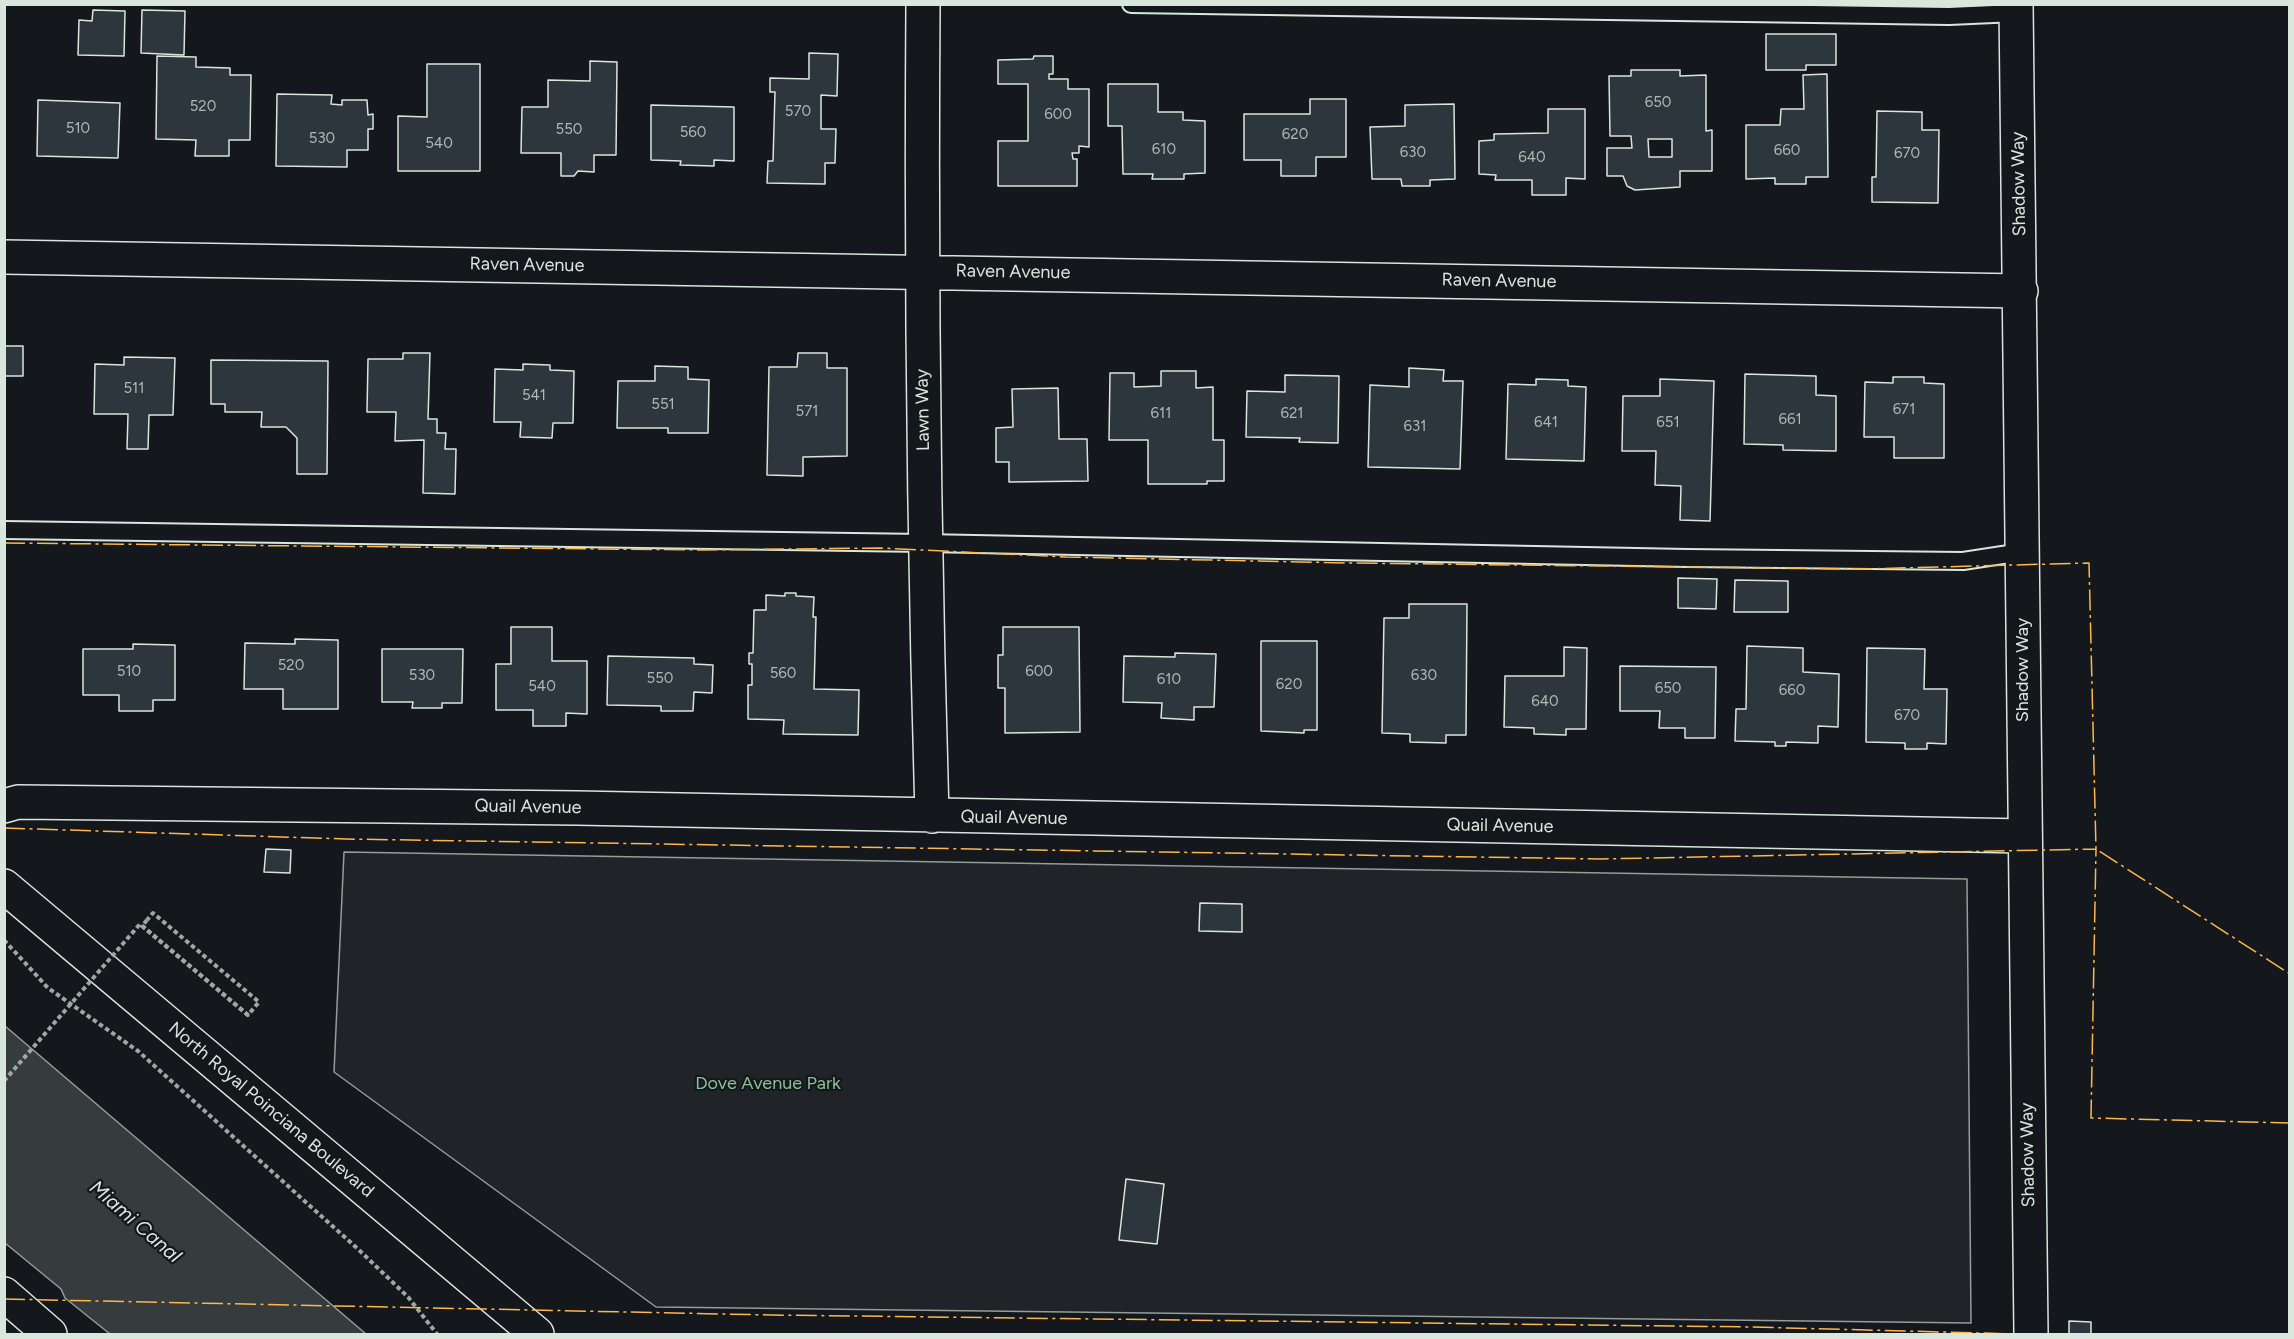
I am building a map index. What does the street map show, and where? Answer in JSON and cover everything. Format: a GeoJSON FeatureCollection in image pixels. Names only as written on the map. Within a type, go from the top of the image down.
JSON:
{"type":"FeatureCollection","features":[{"type":"Feature","properties":{"kind":"main road","name":"Lawn Way"},"geometry":{"type":"LineString","coordinates":[[923,4],[921,271],[924,543],[932,816]]}},
{"type":"Feature","properties":{"kind":"main road","name":"Shadow Way"},"geometry":{"type":"LineString","coordinates":[[2016,9],[2021,291],[2024,836],[2031,1335]]}},
{"type":"Feature","properties":{"kind":"main road","name":"Raven Avenue"},"geometry":{"type":"LineString","coordinates":[[4,257],[2021,291]]}},
{"type":"Feature","properties":{"kind":"main road","name":"Quail Avenue"},"geometry":{"type":"LineString","coordinates":[[4,806],[18,802],[576,808],[2024,836]]}},
{"type":"Feature","properties":{"kind":"main road","name":"North Royal Poinciana Boulevard"},"geometry":{"type":"LineString","coordinates":[[4,886],[537,1335]]}},
{"type":"Feature","properties":{"kind":"main road"},"geometry":{"type":"LineString","coordinates":[[4,1294],[50,1335]]}},
{"type":"Feature","properties":{"kind":"lane"},"geometry":{"type":"LineString","coordinates":[[1131,4],[1949,16],[2016,9]]}},
{"type":"Feature","properties":{"kind":"lane"},"geometry":{"type":"LineString","coordinates":[[4,530],[1963,561],[2022,552]]}},
{"type":"Feature","properties":{"kind":"path"},"geometry":{"type":"LineString","coordinates":[[4,1081],[140,924],[248,1015],[259,1002],[153,913],[147,920],[142,926],[249,1016]]}},
{"type":"Feature","properties":{"kind":"path"},"geometry":{"type":"LineString","coordinates":[[4,940],[48,988],[138,1051],[359,1250],[408,1297],[438,1335]]}},
{"type":"Feature","properties":{"kind":"green space","name":"Dove Avenue Park"},"geometry":{"type":"Polygon","coordinates":[[[344,852],[1967,879],[1971,1323],[656,1307],[334,1072],[344,852]]]}},
{"type":"Feature","properties":{"kind":"water","name":"Miami Canal"},"geometry":{"type":"Polygon","coordinates":[[[4,1026],[366,1334],[110,1334],[65,1298],[61,1289],[5,1243],[4,1026]]]}},
{"type":"Feature","properties":{"kind":"building"},"geometry":{"type":"Polygon","coordinates":[[[93,10],[125,11],[124,56],[78,55],[79,20],[92,21],[93,10]]]}},
{"type":"Feature","properties":{"kind":"building"},"geometry":{"type":"Polygon","coordinates":[[[142,10],[185,11],[184,55],[141,53],[142,10]]]}},
{"type":"Feature","properties":{"kind":"building"},"geometry":{"type":"Polygon","coordinates":[[[1766,34],[1836,34],[1836,65],[1806,65],[1806,70],[1766,70],[1766,34]]]}},
{"type":"Feature","properties":{"kind":"building"},"geometry":{"type":"Polygon","coordinates":[[[809,53],[838,54],[837,96],[821,95],[821,129],[836,129],[835,163],[825,163],[825,184],[767,183],[768,161],[773,161],[775,92],[770,92],[770,78],[809,79],[809,53]]]}},
{"type":"Feature","properties":{"kind":"building"},"geometry":{"type":"Polygon","coordinates":[[[157,56],[196,57],[196,67],[230,68],[230,75],[251,75],[250,140],[229,140],[229,156],[195,156],[196,140],[156,139],[157,56]]]}},
{"type":"Feature","properties":{"kind":"building"},"geometry":{"type":"Polygon","coordinates":[[[1034,56],[1053,56],[1053,74],[1049,74],[1049,79],[1068,79],[1068,89],[1089,89],[1089,147],[1079,146],[1079,153],[1072,153],[1073,159],[1077,159],[1077,186],[998,186],[998,141],[1028,141],[1028,84],[998,84],[998,60],[1033,59],[1034,56]]]}},
{"type":"Feature","properties":{"kind":"building"},"geometry":{"type":"Polygon","coordinates":[[[590,61],[617,62],[616,155],[594,155],[594,172],[578,171],[574,176],[561,176],[561,153],[521,153],[522,107],[548,107],[548,80],[590,81],[590,61]]]}},
{"type":"Feature","properties":{"kind":"building"},"geometry":{"type":"Polygon","coordinates":[[[427,64],[480,64],[480,171],[398,171],[398,116],[427,117],[427,64]]]}},
{"type":"Feature","properties":{"kind":"building"},"geometry":{"type":"Polygon","coordinates":[[[1631,70],[1680,70],[1680,76],[1706,75],[1706,131],[1712,130],[1712,171],[1680,171],[1680,187],[1635,190],[1627,186],[1623,176],[1607,176],[1607,148],[1632,148],[1631,136],[1610,136],[1609,76],[1631,76],[1631,70]],[[1648,139],[1649,157],[1672,157],[1672,139],[1648,139]]]}},
{"type":"Feature","properties":{"kind":"building"},"geometry":{"type":"Polygon","coordinates":[[[1827,74],[1828,177],[1806,177],[1806,184],[1775,184],[1775,178],[1746,179],[1746,125],[1780,125],[1781,109],[1804,109],[1803,75],[1827,74]]]}},
{"type":"Feature","properties":{"kind":"building"},"geometry":{"type":"Polygon","coordinates":[[[1108,84],[1158,84],[1158,112],[1183,112],[1183,120],[1205,121],[1205,173],[1184,174],[1184,179],[1152,179],[1153,174],[1123,174],[1122,126],[1108,126],[1108,84]]]}},
{"type":"Feature","properties":{"kind":"building"},"geometry":{"type":"Polygon","coordinates":[[[277,94],[332,95],[331,104],[342,105],[342,100],[367,100],[368,115],[373,114],[373,129],[368,129],[368,150],[347,150],[347,167],[276,166],[277,94]]]}},
{"type":"Feature","properties":{"kind":"building"},"geometry":{"type":"Polygon","coordinates":[[[1310,99],[1346,99],[1346,157],[1316,157],[1316,176],[1281,176],[1281,160],[1244,160],[1244,114],[1310,114],[1310,99]]]}},
{"type":"Feature","properties":{"kind":"building"},"geometry":{"type":"Polygon","coordinates":[[[38,100],[120,103],[118,158],[37,156],[38,100]]]}},
{"type":"Feature","properties":{"kind":"building"},"geometry":{"type":"Polygon","coordinates":[[[1454,104],[1455,179],[1430,180],[1430,186],[1402,186],[1401,179],[1372,179],[1370,127],[1405,126],[1405,105],[1454,104]]]}},
{"type":"Feature","properties":{"kind":"building"},"geometry":{"type":"Polygon","coordinates":[[[651,105],[734,107],[734,161],[714,160],[714,166],[680,165],[681,161],[651,160],[651,105]]]}},
{"type":"Feature","properties":{"kind":"building"},"geometry":{"type":"Polygon","coordinates":[[[1548,109],[1585,109],[1585,179],[1566,178],[1566,195],[1532,195],[1532,180],[1495,180],[1496,175],[1479,174],[1479,141],[1494,140],[1494,134],[1548,133],[1548,109]]]}},
{"type":"Feature","properties":{"kind":"building"},"geometry":{"type":"Polygon","coordinates":[[[1877,111],[1922,112],[1922,130],[1939,130],[1938,203],[1872,202],[1872,177],[1876,177],[1877,111]]]}},
{"type":"Feature","properties":{"kind":"building"},"geometry":{"type":"Polygon","coordinates":[[[4,346],[23,346],[23,376],[4,376],[4,346]]]}},
{"type":"Feature","properties":{"kind":"building"},"geometry":{"type":"Polygon","coordinates":[[[403,353],[430,353],[428,419],[437,419],[437,433],[446,433],[445,449],[456,449],[455,494],[423,493],[424,440],[395,441],[396,412],[367,412],[368,359],[403,359],[403,353]]]}},
{"type":"Feature","properties":{"kind":"building"},"geometry":{"type":"Polygon","coordinates":[[[798,353],[827,353],[827,368],[847,368],[847,456],[803,457],[803,476],[767,475],[769,367],[797,367],[798,353]]]}},
{"type":"Feature","properties":{"kind":"building"},"geometry":{"type":"Polygon","coordinates":[[[124,357],[175,358],[173,415],[149,415],[148,449],[127,449],[128,414],[94,414],[95,364],[124,365],[124,357]]]}},
{"type":"Feature","properties":{"kind":"building"},"geometry":{"type":"Polygon","coordinates":[[[211,360],[328,361],[327,474],[297,474],[297,438],[286,427],[261,427],[262,412],[225,412],[225,404],[211,404],[211,360]]]}},
{"type":"Feature","properties":{"kind":"building"},"geometry":{"type":"Polygon","coordinates":[[[523,364],[550,365],[550,370],[574,371],[573,423],[553,423],[552,438],[520,437],[521,422],[494,422],[495,369],[523,370],[523,364]]]}},
{"type":"Feature","properties":{"kind":"building"},"geometry":{"type":"Polygon","coordinates":[[[655,366],[688,367],[688,379],[709,380],[708,433],[668,433],[668,428],[617,428],[618,381],[655,381],[655,366]]]}},
{"type":"Feature","properties":{"kind":"building"},"geometry":{"type":"Polygon","coordinates":[[[1409,368],[1444,370],[1443,381],[1463,381],[1460,469],[1368,467],[1370,385],[1409,387],[1409,368]]]}},
{"type":"Feature","properties":{"kind":"building"},"geometry":{"type":"Polygon","coordinates":[[[1161,371],[1196,371],[1196,388],[1213,387],[1213,440],[1224,440],[1224,481],[1207,481],[1207,484],[1148,484],[1148,440],[1109,440],[1110,373],[1134,373],[1134,387],[1161,386],[1161,371]]]}},
{"type":"Feature","properties":{"kind":"building"},"geometry":{"type":"Polygon","coordinates":[[[1745,374],[1816,376],[1816,395],[1836,396],[1836,451],[1783,450],[1783,445],[1744,444],[1745,374]]]}},
{"type":"Feature","properties":{"kind":"building"},"geometry":{"type":"Polygon","coordinates":[[[1285,375],[1339,376],[1338,443],[1299,442],[1300,438],[1246,437],[1247,391],[1285,392],[1285,375]]]}},
{"type":"Feature","properties":{"kind":"building"},"geometry":{"type":"Polygon","coordinates":[[[1893,377],[1924,377],[1924,383],[1944,384],[1944,458],[1894,458],[1894,437],[1864,437],[1865,382],[1893,383],[1893,377]]]}},
{"type":"Feature","properties":{"kind":"building"},"geometry":{"type":"Polygon","coordinates":[[[1536,379],[1568,380],[1568,386],[1586,387],[1584,461],[1506,459],[1508,384],[1536,385],[1536,379]]]}},
{"type":"Feature","properties":{"kind":"building"},"geometry":{"type":"Polygon","coordinates":[[[1660,379],[1714,381],[1710,521],[1680,520],[1681,486],[1655,485],[1656,451],[1622,451],[1623,396],[1660,396],[1660,379]]]}},
{"type":"Feature","properties":{"kind":"building"},"geometry":{"type":"Polygon","coordinates":[[[1058,388],[1059,439],[1087,439],[1088,481],[1009,482],[1009,462],[996,462],[996,428],[1013,427],[1012,389],[1058,388]]]}},
{"type":"Feature","properties":{"kind":"building"},"geometry":{"type":"Polygon","coordinates":[[[1678,578],[1717,579],[1716,609],[1678,608],[1678,578]]]}},
{"type":"Feature","properties":{"kind":"building"},"geometry":{"type":"Polygon","coordinates":[[[1735,580],[1788,581],[1788,612],[1734,612],[1735,580]]]}},
{"type":"Feature","properties":{"kind":"building"},"geometry":{"type":"Polygon","coordinates":[[[785,593],[814,597],[813,617],[816,617],[814,689],[859,690],[858,735],[783,734],[784,720],[748,719],[748,685],[752,685],[752,664],[749,664],[749,653],[753,653],[754,610],[766,610],[766,595],[785,596],[785,593]]]}},
{"type":"Feature","properties":{"kind":"building"},"geometry":{"type":"Polygon","coordinates":[[[1409,604],[1467,604],[1466,735],[1446,735],[1446,743],[1410,742],[1410,734],[1382,733],[1384,618],[1409,618],[1409,604]]]}},
{"type":"Feature","properties":{"kind":"building"},"geometry":{"type":"Polygon","coordinates":[[[511,627],[552,627],[552,661],[587,661],[587,714],[566,713],[566,726],[533,726],[533,710],[496,710],[496,664],[511,664],[511,627]]]}},
{"type":"Feature","properties":{"kind":"building"},"geometry":{"type":"Polygon","coordinates":[[[1003,627],[1079,627],[1080,732],[1005,733],[1005,688],[998,688],[998,655],[1003,655],[1003,627]]]}},
{"type":"Feature","properties":{"kind":"building"},"geometry":{"type":"Polygon","coordinates":[[[295,639],[338,640],[338,709],[283,709],[283,689],[244,689],[245,643],[295,644],[295,639]]]}},
{"type":"Feature","properties":{"kind":"building"},"geometry":{"type":"Polygon","coordinates":[[[1261,641],[1317,641],[1317,730],[1304,730],[1304,733],[1261,731],[1261,641]]]}},
{"type":"Feature","properties":{"kind":"building"},"geometry":{"type":"Polygon","coordinates":[[[133,644],[175,645],[175,700],[153,700],[153,711],[119,711],[119,695],[83,695],[83,649],[133,649],[133,644]]]}},
{"type":"Feature","properties":{"kind":"building"},"geometry":{"type":"Polygon","coordinates":[[[1747,646],[1803,648],[1803,672],[1839,674],[1838,727],[1818,726],[1818,743],[1786,742],[1786,746],[1775,746],[1775,742],[1735,741],[1736,709],[1746,709],[1747,646]]]}},
{"type":"Feature","properties":{"kind":"building"},"geometry":{"type":"Polygon","coordinates":[[[1564,647],[1587,648],[1586,729],[1566,729],[1566,735],[1534,734],[1534,728],[1504,727],[1505,676],[1564,676],[1564,647]]]}},
{"type":"Feature","properties":{"kind":"building"},"geometry":{"type":"Polygon","coordinates":[[[1867,648],[1925,649],[1924,689],[1947,689],[1946,744],[1927,743],[1927,749],[1905,749],[1905,743],[1866,742],[1867,648]]]}},
{"type":"Feature","properties":{"kind":"building"},"geometry":{"type":"Polygon","coordinates":[[[382,649],[463,649],[462,703],[442,703],[442,708],[412,708],[413,702],[382,702],[382,649]]]}},
{"type":"Feature","properties":{"kind":"building"},"geometry":{"type":"Polygon","coordinates":[[[1175,653],[1216,654],[1214,707],[1194,707],[1194,720],[1161,718],[1162,703],[1123,702],[1124,656],[1175,657],[1175,653]]]}},
{"type":"Feature","properties":{"kind":"building"},"geometry":{"type":"Polygon","coordinates":[[[608,656],[694,658],[694,664],[713,665],[712,693],[694,692],[693,711],[661,711],[661,706],[607,705],[608,656]]]}},
{"type":"Feature","properties":{"kind":"building"},"geometry":{"type":"Polygon","coordinates":[[[1620,666],[1716,667],[1715,738],[1685,738],[1685,728],[1659,728],[1660,711],[1620,711],[1620,666]]]}},
{"type":"Feature","properties":{"kind":"building"},"geometry":{"type":"Polygon","coordinates":[[[266,849],[291,850],[290,873],[264,872],[266,849]]]}},
{"type":"Feature","properties":{"kind":"building"},"geometry":{"type":"Polygon","coordinates":[[[1200,903],[1242,904],[1242,932],[1199,931],[1200,903]]]}},
{"type":"Feature","properties":{"kind":"building"},"geometry":{"type":"Polygon","coordinates":[[[1126,1179],[1164,1184],[1157,1244],[1119,1240],[1126,1179]]]}},
{"type":"Feature","properties":{"kind":"building"},"geometry":{"type":"Polygon","coordinates":[[[2069,1321],[2091,1322],[2091,1334],[2069,1334],[2069,1321]]]}},
{"type":"Feature","properties":{"kind":"power"},"geometry":{"type":"LineString","coordinates":[[4,543],[706,550],[880,548],[1066,557],[1863,569],[2089,563],[2096,849],[2290,974]]}},
{"type":"Feature","properties":{"kind":"power"},"geometry":{"type":"LineString","coordinates":[[4,828],[346,839],[1601,859],[2096,849],[2091,1118],[2290,1123]]}},
{"type":"Feature","properties":{"kind":"power"},"geometry":{"type":"LineString","coordinates":[[4,1299],[771,1315],[1752,1327],[2018,1334]]}}]}
